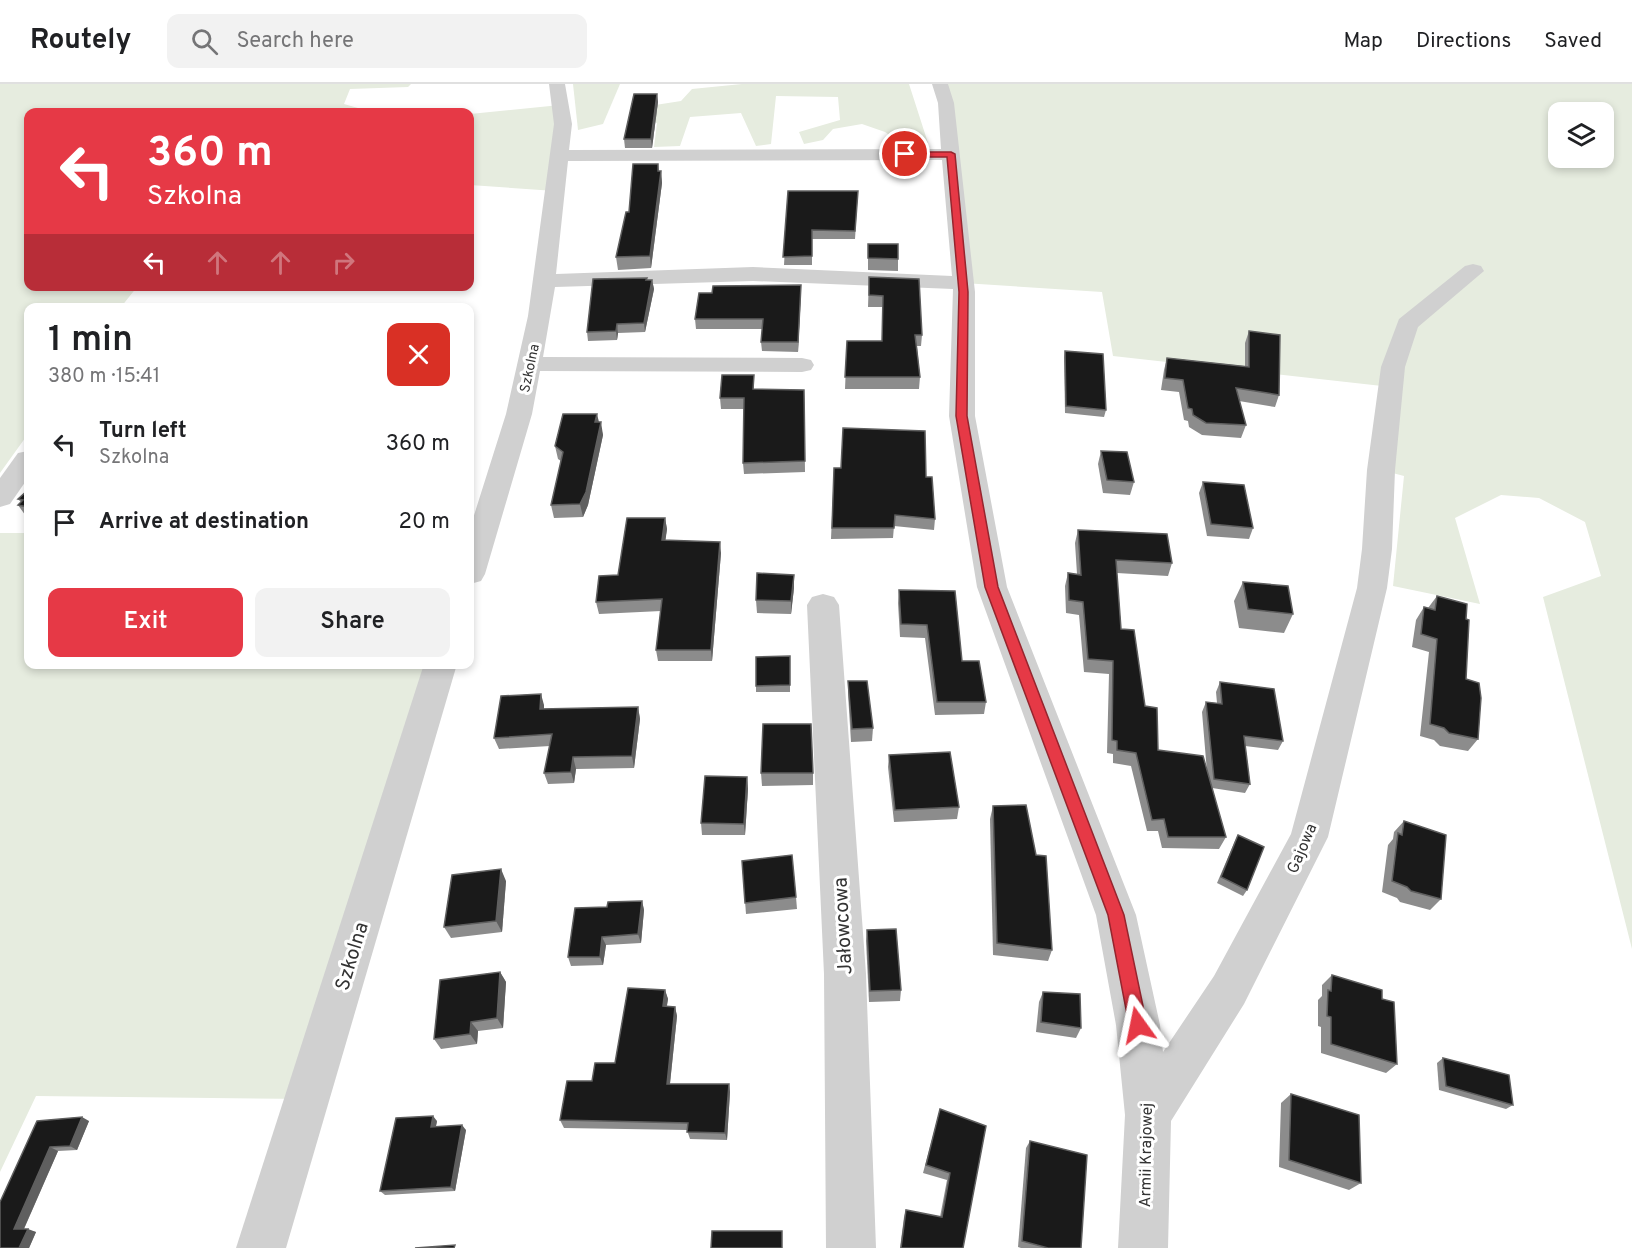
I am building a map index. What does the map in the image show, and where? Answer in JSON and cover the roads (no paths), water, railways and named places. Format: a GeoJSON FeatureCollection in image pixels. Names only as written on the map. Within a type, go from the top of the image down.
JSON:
{"type":"FeatureCollection","features":[{"type":"Feature","properties":{"kind":"street","name":"Szkolna"},"geometry":{"type":"LineString","coordinates":[[474,561],[519,414],[540,316],[563,123],[557,84]]}},
{"type":"Feature","properties":{"kind":"street","name":"Armii Krajowej"},"geometry":{"type":"LineString","coordinates":[[940,84],[946,103],[963,283],[962,416],[992,587],[1116,915],[1138,1025],[1148,1116],[1143,1248]]}},
{"type":"Feature","properties":{"kind":"street"},"geometry":{"type":"LineString","coordinates":[[559,156],[951,154]]}},
{"type":"Feature","properties":{"kind":"street","name":"Gajowa"},"geometry":{"type":"LineString","coordinates":[[1148,1116],[1229,990],[1309,837],[1372,588],[1377,549],[1381,470],[1393,367],[1407,324],[1473,271]]}},
{"type":"Feature","properties":{"kind":"street"},"geometry":{"type":"LineString","coordinates":[[544,281],[753,274],[963,283]]}},
{"type":"Feature","properties":{"kind":"street"},"geometry":{"type":"LineString","coordinates":[[530,364],[802,365]]}},
{"type":"Feature","properties":{"kind":"street"},"geometry":{"type":"LineString","coordinates":[[0,498],[24,465]]}},
{"type":"Feature","properties":{"kind":"street","name":"Jałowcowa"},"geometry":{"type":"LineString","coordinates":[[823,605],[845,974],[850,1248]]}},
{"type":"Feature","properties":{"kind":"street","name":"Szkolna"},"geometry":{"type":"LineString","coordinates":[[261,1248],[439,669]]}}]}
